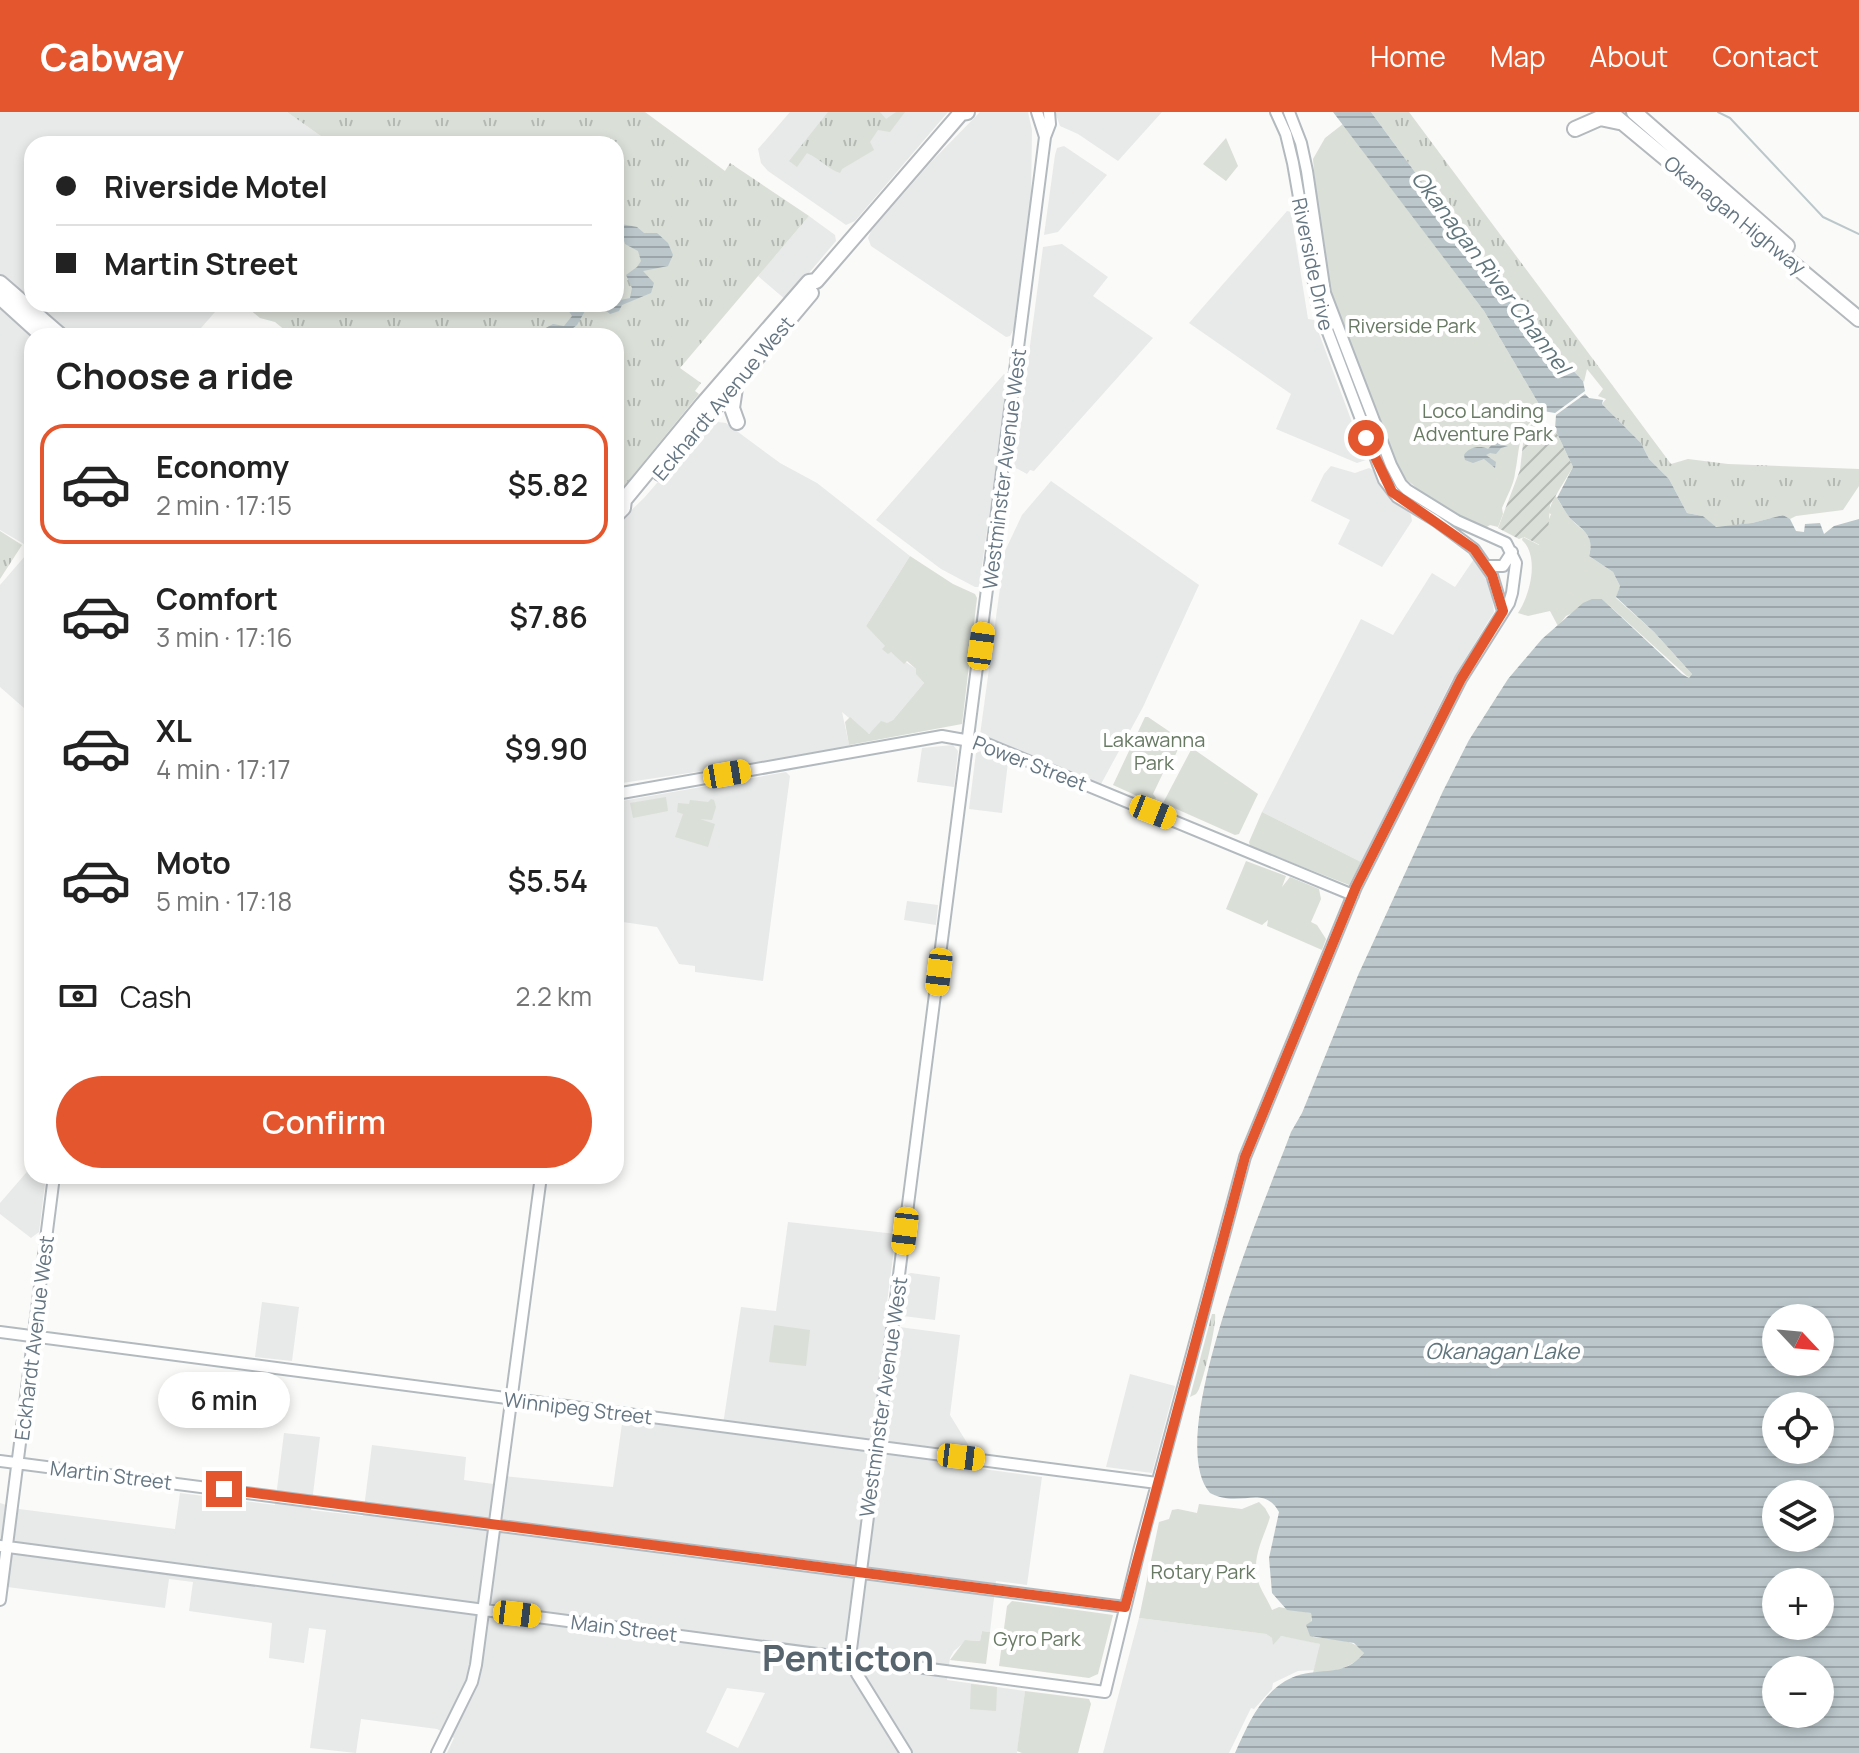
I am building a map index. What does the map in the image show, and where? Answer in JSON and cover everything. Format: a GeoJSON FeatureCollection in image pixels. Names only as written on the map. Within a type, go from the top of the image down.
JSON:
{"type":"FeatureCollection","features":[{"type":"Feature","properties":{"kind":"highway","name":"Eckhardt Avenue West"},"geometry":{"type":"LineString","coordinates":[[624,500],[749,350],[809,282],[816,281],[963,112]]}},
{"type":"Feature","properties":{"kind":"highway"},"geometry":{"type":"LineString","coordinates":[[1582,112],[1575,129],[1600,118],[1628,118]]}},
{"type":"Feature","properties":{"kind":"highway","name":"Okanagan Highway"},"geometry":{"type":"LineString","coordinates":[[1610,112],[1628,118],[1859,307]]}},
{"type":"Feature","properties":{"kind":"highway","name":"Okanagan Highway"},"geometry":{"type":"LineString","coordinates":[[1628,118],[1859,319]]}},
{"type":"Feature","properties":{"kind":"highway","name":"Eckhardt Avenue West"},"geometry":{"type":"LineString","coordinates":[[624,509],[634,502],[736,385],[816,288],[816,281]]}},
{"type":"Feature","properties":{"kind":"highway"},"geometry":{"type":"LineString","coordinates":[[0,283],[24,304]]}},
{"type":"Feature","properties":{"kind":"highway"},"geometry":{"type":"LineString","coordinates":[[0,297],[34,328]]}},
{"type":"Feature","properties":{"kind":"highway"},"geometry":{"type":"LineString","coordinates":[[33,312],[52,328]]}},
{"type":"Feature","properties":{"kind":"highway"},"geometry":{"type":"LineString","coordinates":[[736,385],[731,400],[737,422],[716,408],[717,396],[748,360],[749,350]]}},
{"type":"Feature","properties":{"kind":"street","name":"Westminster Avenue West"},"geometry":{"type":"LineString","coordinates":[[1037,112],[1045,137]]}},
{"type":"Feature","properties":{"kind":"street","name":"Westminster Avenue West"},"geometry":{"type":"LineString","coordinates":[[852,1658],[860,1572],[1045,137],[1050,124],[1049,112]]}},
{"type":"Feature","properties":{"kind":"street","name":"Riverside Drive"},"geometry":{"type":"LineString","coordinates":[[1276,112],[1286,134],[1293,163],[1318,306],[1385,483],[1397,497],[1450,530],[1478,554]]}},
{"type":"Feature","properties":{"kind":"street","name":"Riverside Drive"},"geometry":{"type":"LineString","coordinates":[[1289,112],[1301,143],[1307,171],[1325,293],[1391,465],[1401,484],[1412,493],[1457,521],[1498,538]]}},
{"type":"Feature","properties":{"kind":"street"},"geometry":{"type":"LineString","coordinates":[[1125,1607],[1240,1170],[1353,895],[1461,679],[1509,603],[1516,575],[1512,552],[1498,538],[1488,542],[1478,554],[1495,582],[1503,611]]}},
{"type":"Feature","properties":{"kind":"street"},"geometry":{"type":"LineString","coordinates":[[1487,566],[1503,566],[1512,552]]}},
{"type":"Feature","properties":{"kind":"street","name":"Power Street"},"geometry":{"type":"LineString","coordinates":[[624,792],[942,736],[969,739],[1353,895]]}},
{"type":"Feature","properties":{"kind":"street","name":"Power Street"},"geometry":{"type":"LineString","coordinates":[[624,785],[643,787]]}},
{"type":"Feature","properties":{"kind":"street","name":"Eckhardt Avenue West"},"geometry":{"type":"LineString","coordinates":[[0,1600],[4,1547],[18,1462],[53,1184]]}},
{"type":"Feature","properties":{"kind":"street"},"geometry":{"type":"LineString","coordinates":[[437,1753],[472,1682],[540,1184]]}},
{"type":"Feature","properties":{"kind":"street","name":"Winnipeg Street"},"geometry":{"type":"LineString","coordinates":[[0,1332],[1157,1483]]}},
{"type":"Feature","properties":{"kind":"street","name":"Martin Street"},"geometry":{"type":"LineString","coordinates":[[0,1461],[1125,1607]]}},
{"type":"Feature","properties":{"kind":"street","name":"Main Street"},"geometry":{"type":"LineString","coordinates":[[4,1547],[1105,1692],[1125,1607]]}},
{"type":"Feature","properties":{"kind":"street"},"geometry":{"type":"LineString","coordinates":[[852,1658],[860,1679],[906,1753]]}},
{"type":"Feature","properties":{"kind":"street"},"geometry":{"type":"LineString","coordinates":[[860,1679],[862,1667],[872,1662]]}},
{"type":"Feature","properties":{"kind":"shaded area"},"geometry":{"type":"Polygon","coordinates":[[[0,112],[287,112],[321,136],[24,136],[24,297],[0,276],[0,112]]]}},
{"type":"Feature","properties":{"kind":"shaded area"},"geometry":{"type":"Polygon","coordinates":[[[790,112],[948,112],[855,221],[846,225],[761,163],[758,149],[790,112]]]}},
{"type":"Feature","properties":{"kind":"shaded area"},"geometry":{"type":"Polygon","coordinates":[[[980,112],[1028,112],[1032,130],[1031,202],[1015,327],[1006,337],[871,246],[868,238],[932,161],[980,112]]]}},
{"type":"Feature","properties":{"kind":"shaded area"},"geometry":{"type":"Polygon","coordinates":[[[1055,112],[1162,112],[1118,161],[1078,134],[1060,126],[1055,112]]]}},
{"type":"Feature","properties":{"kind":"shaded area"},"geometry":{"type":"Polygon","coordinates":[[[1064,146],[1107,175],[1058,232],[1044,235],[1055,155],[1057,148],[1064,146]]]}},
{"type":"Feature","properties":{"kind":"shaded area"},"geometry":{"type":"Polygon","coordinates":[[[1287,211],[1291,212],[1308,319],[1314,320],[1366,460],[1357,463],[1276,429],[1291,394],[1189,323],[1287,211]]]}},
{"type":"Feature","properties":{"kind":"shaded area"},"geometry":{"type":"Polygon","coordinates":[[[809,216],[835,235],[836,241],[786,300],[758,276],[809,216]]]}},
{"type":"Feature","properties":{"kind":"shaded area"},"geometry":{"type":"Polygon","coordinates":[[[1062,244],[1108,277],[1093,296],[1153,338],[1034,471],[1030,470],[1027,474],[1014,467],[1043,247],[1062,244]]]}},
{"type":"Feature","properties":{"kind":"shaded area"},"geometry":{"type":"Polygon","coordinates":[[[0,305],[26,328],[24,544],[0,530],[0,305]]]}},
{"type":"Feature","properties":{"kind":"shaded area"},"geometry":{"type":"Polygon","coordinates":[[[40,312],[215,312],[201,328],[58,328],[40,312]]]}},
{"type":"Feature","properties":{"kind":"shaded area"},"geometry":{"type":"Polygon","coordinates":[[[1004,374],[1008,378],[996,467],[979,587],[975,587],[941,569],[876,520],[1004,374]]]}},
{"type":"Feature","properties":{"kind":"shaded area"},"geometry":{"type":"Polygon","coordinates":[[[726,423],[780,463],[817,483],[910,556],[866,626],[891,652],[916,669],[924,683],[893,720],[868,734],[842,712],[850,749],[624,783],[624,517],[708,424],[726,423]]]}},
{"type":"Feature","properties":{"kind":"shaded area"},"geometry":{"type":"Polygon","coordinates":[[[1331,466],[1355,473],[1369,468],[1375,471],[1411,515],[1412,521],[1382,567],[1338,544],[1350,520],[1311,501],[1331,466]]]}},
{"type":"Feature","properties":{"kind":"shaded area"},"geometry":{"type":"Polygon","coordinates":[[[1051,481],[1199,585],[1143,707],[1101,784],[980,735],[1005,551],[1022,515],[1051,481]]]}},
{"type":"Feature","properties":{"kind":"shaded area"},"geometry":{"type":"Polygon","coordinates":[[[24,557],[24,708],[0,687],[0,585],[24,557]]]}},
{"type":"Feature","properties":{"kind":"shaded area"},"geometry":{"type":"Polygon","coordinates":[[[1474,559],[1491,588],[1494,612],[1451,682],[1361,862],[1262,812],[1361,619],[1393,635],[1432,573],[1455,587],[1474,559]]]}},
{"type":"Feature","properties":{"kind":"shaded area"},"geometry":{"type":"Polygon","coordinates":[[[953,745],[958,751],[954,787],[917,782],[922,748],[953,745]]]}},
{"type":"Feature","properties":{"kind":"shaded area"},"geometry":{"type":"Polygon","coordinates":[[[981,751],[1008,762],[1002,813],[969,809],[976,753],[981,751]]]}},
{"type":"Feature","properties":{"kind":"shaded area"},"geometry":{"type":"Polygon","coordinates":[[[786,772],[790,776],[763,981],[695,972],[695,966],[679,964],[657,927],[624,922],[624,801],[786,772]]]}},
{"type":"Feature","properties":{"kind":"shaded area"},"geometry":{"type":"Polygon","coordinates":[[[907,901],[938,905],[936,925],[904,920],[907,901]]]}},
{"type":"Feature","properties":{"kind":"shaded area"},"geometry":{"type":"Polygon","coordinates":[[[24,1175],[24,1184],[45,1184],[39,1232],[31,1238],[0,1214],[0,1203],[24,1175]]]}},
{"type":"Feature","properties":{"kind":"shaded area"},"geometry":{"type":"Polygon","coordinates":[[[788,1222],[896,1234],[884,1325],[960,1335],[950,1415],[983,1469],[1042,1477],[1027,1585],[996,1581],[990,1632],[982,1631],[980,1641],[967,1640],[954,1651],[947,1680],[1025,1691],[1017,1753],[447,1753],[454,1738],[437,1729],[361,1719],[356,1753],[310,1748],[326,1630],[309,1628],[304,1663],[269,1658],[272,1623],[189,1611],[193,1582],[169,1579],[165,1608],[0,1586],[0,1503],[19,1509],[175,1529],[180,1493],[275,1505],[284,1433],[320,1437],[311,1510],[363,1516],[372,1445],[466,1457],[464,1480],[501,1485],[504,1476],[613,1487],[623,1417],[722,1431],[741,1307],[776,1311],[788,1222]],[[727,1688],[706,1732],[738,1748],[765,1693],[727,1688]]]}},
{"type":"Feature","properties":{"kind":"shaded area"},"geometry":{"type":"Polygon","coordinates":[[[908,1274],[940,1277],[935,1320],[903,1316],[908,1274]]]}},
{"type":"Feature","properties":{"kind":"shaded area"},"geometry":{"type":"Polygon","coordinates":[[[262,1302],[299,1307],[292,1361],[255,1357],[262,1302]]]}},
{"type":"Feature","properties":{"kind":"shaded area"},"geometry":{"type":"Polygon","coordinates":[[[1130,1374],[1175,1386],[1152,1473],[1106,1467],[1130,1374]]]}},
{"type":"Feature","properties":{"kind":"shaded area"},"geometry":{"type":"Polygon","coordinates":[[[1139,1618],[1266,1634],[1275,1640],[1281,1636],[1303,1640],[1320,1644],[1319,1652],[1314,1670],[1298,1671],[1273,1683],[1272,1689],[1254,1709],[1251,1708],[1229,1753],[1103,1753],[1139,1618]]]}},
{"type":"Feature","properties":{"kind":"green space"},"geometry":{"type":"Polygon","coordinates":[[[287,112],[645,112],[725,171],[730,163],[809,216],[680,368],[701,383],[695,391],[699,394],[624,486],[624,328],[282,328],[253,312],[624,312],[624,136],[321,136],[287,112]]]}},
{"type":"Feature","properties":{"kind":"green space"},"geometry":{"type":"Polygon","coordinates":[[[828,112],[880,112],[886,119],[896,112],[905,112],[890,132],[878,130],[870,142],[874,150],[840,173],[807,153],[797,167],[789,161],[828,112]]]}},
{"type":"Feature","properties":{"kind":"green space"},"geometry":{"type":"Polygon","coordinates":[[[1371,112],[1409,112],[1671,464],[1688,459],[1728,464],[1859,469],[1859,486],[1843,510],[1790,519],[1783,515],[1716,528],[1703,516],[1687,513],[1669,479],[1649,459],[1641,443],[1602,404],[1606,399],[1598,396],[1603,389],[1587,369],[1584,382],[1515,309],[1371,112]]]}},
{"type":"Feature","properties":{"kind":"green space","name":"Riverside Park"},"geometry":{"type":"Polygon","coordinates":[[[1343,124],[1484,311],[1543,411],[1528,425],[1521,438],[1512,486],[1498,527],[1490,525],[1482,530],[1445,511],[1402,476],[1344,333],[1331,295],[1313,159],[1325,138],[1343,124]]]}},
{"type":"Feature","properties":{"kind":"green space"},"geometry":{"type":"Polygon","coordinates":[[[1226,138],[1238,166],[1226,181],[1203,164],[1226,138]]]}},
{"type":"Feature","properties":{"kind":"green space"},"geometry":{"type":"Polygon","coordinates":[[[1535,419],[1555,429],[1573,467],[1550,505],[1548,533],[1540,545],[1498,528],[1520,470],[1524,435],[1535,419]]]}},
{"type":"Feature","properties":{"kind":"green space"},"geometry":{"type":"Polygon","coordinates":[[[1555,495],[1570,518],[1589,538],[1589,556],[1613,572],[1620,586],[1616,598],[1654,632],[1692,674],[1689,678],[1602,599],[1566,616],[1558,626],[1550,611],[1528,616],[1518,613],[1526,596],[1532,566],[1531,556],[1522,540],[1523,537],[1539,545],[1555,495]]]}},
{"type":"Feature","properties":{"kind":"green space"},"geometry":{"type":"Polygon","coordinates":[[[0,531],[22,545],[0,579],[0,531]]]}},
{"type":"Feature","properties":{"kind":"green space"},"geometry":{"type":"Polygon","coordinates":[[[910,556],[977,598],[962,724],[849,745],[845,722],[850,717],[869,734],[881,721],[887,723],[893,720],[924,683],[907,661],[904,664],[891,652],[888,654],[882,649],[885,646],[866,626],[910,556]]]}},
{"type":"Feature","properties":{"kind":"green space","name":"Lakawanna Park"},"geometry":{"type":"Polygon","coordinates":[[[1145,717],[1176,736],[1180,745],[1153,794],[1156,798],[1149,804],[1113,785],[1145,717]]]}},
{"type":"Feature","properties":{"kind":"green space","name":"Lakawanna Park"},"geometry":{"type":"Polygon","coordinates":[[[1192,748],[1258,794],[1239,834],[1235,835],[1163,803],[1192,748]]]}},
{"type":"Feature","properties":{"kind":"green space"},"geometry":{"type":"Polygon","coordinates":[[[666,797],[668,811],[633,818],[630,803],[666,797]]]}},
{"type":"Feature","properties":{"kind":"green space"},"geometry":{"type":"Polygon","coordinates":[[[711,799],[716,807],[712,820],[700,819],[715,824],[708,847],[675,837],[683,814],[677,812],[678,803],[689,804],[690,800],[708,802],[711,799]]]}},
{"type":"Feature","properties":{"kind":"green space"},"geometry":{"type":"Polygon","coordinates":[[[1262,812],[1361,862],[1349,885],[1250,846],[1262,812]]]}},
{"type":"Feature","properties":{"kind":"green space"},"geometry":{"type":"Polygon","coordinates":[[[1246,861],[1286,876],[1282,887],[1290,877],[1319,889],[1321,899],[1311,922],[1317,925],[1326,939],[1322,950],[1267,926],[1268,920],[1262,925],[1226,909],[1246,861]]]}},
{"type":"Feature","properties":{"kind":"green space"},"geometry":{"type":"Polygon","coordinates":[[[1212,1314],[1215,1314],[1214,1328],[1204,1374],[1197,1392],[1190,1397],[1212,1314]]]}},
{"type":"Feature","properties":{"kind":"green space"},"geometry":{"type":"Polygon","coordinates":[[[774,1325],[810,1330],[806,1366],[769,1362],[774,1325]]]}},
{"type":"Feature","properties":{"kind":"green space","name":"Rotary Park"},"geometry":{"type":"Polygon","coordinates":[[[1259,1502],[1270,1517],[1257,1556],[1256,1572],[1272,1610],[1279,1607],[1311,1613],[1313,1637],[1341,1640],[1360,1648],[1364,1653],[1347,1666],[1313,1673],[1320,1644],[1281,1636],[1273,1645],[1272,1638],[1266,1634],[1139,1618],[1159,1522],[1169,1519],[1172,1510],[1197,1513],[1199,1504],[1242,1509],[1259,1502]]]}},
{"type":"Feature","properties":{"kind":"green space","name":"Gyro Park"},"geometry":{"type":"Polygon","coordinates":[[[1012,1601],[1113,1615],[1098,1674],[1089,1678],[999,1666],[1007,1606],[1012,1601]]]}},
{"type":"Feature","properties":{"kind":"green space"},"geometry":{"type":"Polygon","coordinates":[[[982,1631],[990,1632],[986,1664],[950,1660],[965,1640],[980,1641],[982,1631]]]}},
{"type":"Feature","properties":{"kind":"green space"},"geometry":{"type":"Polygon","coordinates":[[[971,1684],[997,1687],[996,1711],[970,1709],[971,1684]]]}},
{"type":"Feature","properties":{"kind":"green space"},"geometry":{"type":"Polygon","coordinates":[[[1025,1691],[1089,1699],[1091,1704],[1078,1753],[1017,1751],[1025,1691]]]}},
{"type":"Feature","properties":{"kind":"water"},"geometry":{"type":"Polygon","coordinates":[[[1333,112],[1371,112],[1515,309],[1583,381],[1585,391],[1555,413],[1543,411],[1484,311],[1333,112]]]}},
{"type":"Feature","properties":{"kind":"water"},"geometry":{"type":"Polygon","coordinates":[[[624,225],[637,227],[644,233],[657,233],[668,243],[673,255],[668,266],[643,271],[654,283],[651,293],[624,304],[624,299],[630,298],[632,288],[626,275],[641,261],[638,251],[625,244],[624,225]]]}},
{"type":"Feature","properties":{"kind":"water"},"geometry":{"type":"Polygon","coordinates":[[[569,312],[584,312],[573,328],[546,328],[553,324],[564,326],[572,316],[569,312]]]}},
{"type":"Feature","properties":{"kind":"water","name":"Okanagan Lake"},"geometry":{"type":"Polygon","coordinates":[[[1585,394],[1589,398],[1603,400],[1602,404],[1641,443],[1649,459],[1669,479],[1687,513],[1703,516],[1716,527],[1752,523],[1783,515],[1790,519],[1796,531],[1804,532],[1805,524],[1820,523],[1824,534],[1834,526],[1859,519],[1859,1753],[1235,1753],[1258,1708],[1274,1689],[1296,1676],[1348,1666],[1364,1653],[1354,1643],[1310,1636],[1306,1625],[1312,1621],[1311,1613],[1287,1610],[1272,1593],[1269,1558],[1279,1512],[1273,1504],[1258,1497],[1231,1499],[1210,1493],[1198,1464],[1199,1422],[1223,1316],[1291,1132],[1302,1113],[1359,973],[1443,791],[1469,740],[1508,679],[1542,639],[1583,603],[1602,599],[1682,674],[1689,678],[1692,674],[1654,632],[1616,597],[1620,586],[1613,572],[1589,556],[1588,536],[1557,498],[1573,467],[1555,429],[1556,415],[1585,394]]]}},
{"type":"Feature","properties":{"kind":"water"},"geometry":{"type":"Polygon","coordinates":[[[1498,438],[1499,444],[1508,446],[1496,454],[1486,455],[1496,462],[1495,468],[1484,459],[1473,463],[1465,460],[1464,455],[1469,450],[1478,447],[1488,449],[1498,438]]]}},
{"type":"Feature","properties":{"kind":"waterway"},"geometry":{"type":"LineString","coordinates":[[1718,112],[1730,118],[1823,217],[1859,234]]}},
{"type":"Feature","properties":{"kind":"district","name":"Penticton"},"geometry":{"type":"Point","coordinates":[848,1657]}},
{"type":"Feature","properties":{"kind":"route"},"geometry":{"type":"LineString","coordinates":[[224,1489],[1125,1607],[1240,1170],[1356,887],[1461,679],[1503,611],[1492,575],[1474,549],[1392,492],[1385,483],[1366,438]]}},
{"type":"Feature","properties":{"kind":"water label","name":"Okanagan River Channel"},"geometry":{"type":"Point","coordinates":[1491,272]}},
{"type":"Feature","properties":{"kind":"park label","name":"Loco Landing Adventure Park"},"geometry":{"type":"Point","coordinates":[1483,422]}}]}
